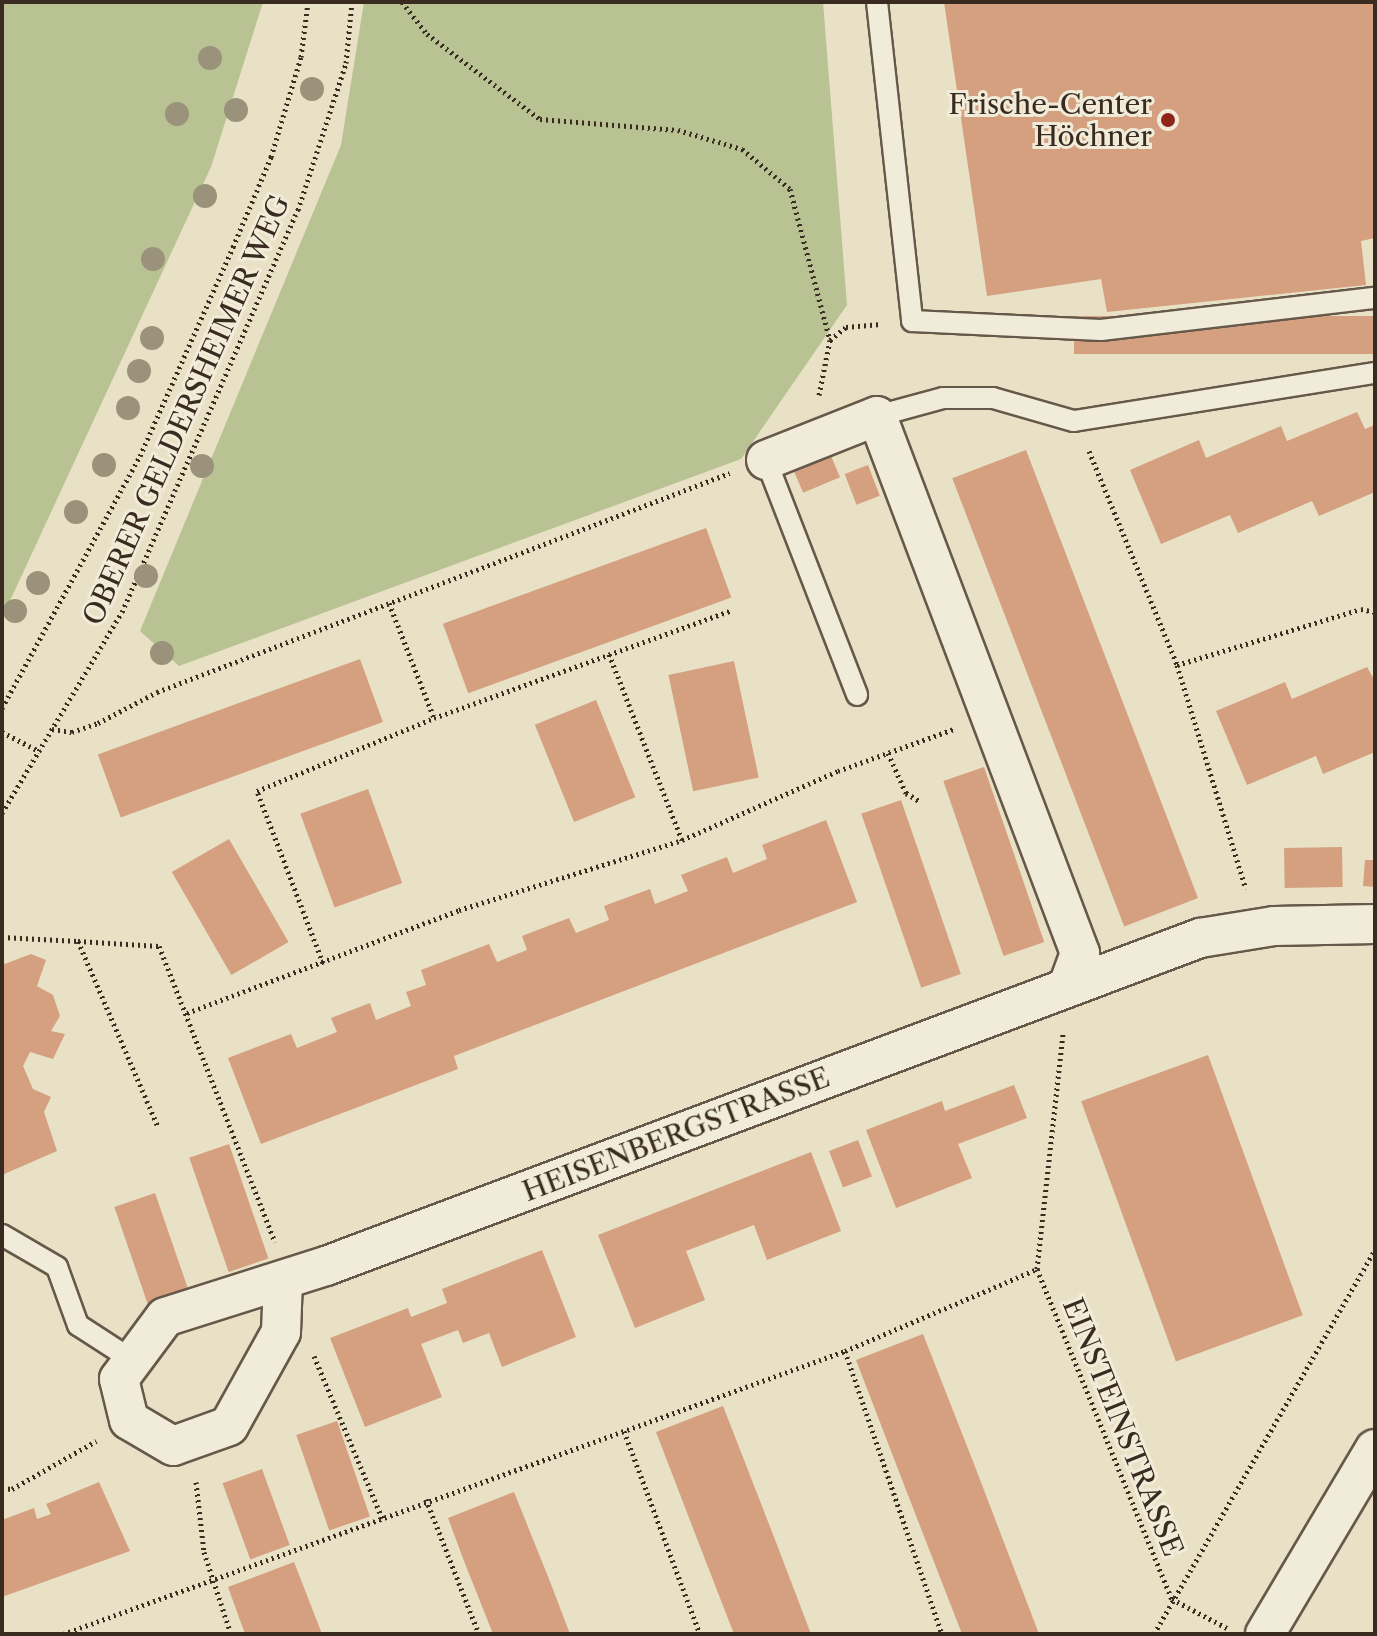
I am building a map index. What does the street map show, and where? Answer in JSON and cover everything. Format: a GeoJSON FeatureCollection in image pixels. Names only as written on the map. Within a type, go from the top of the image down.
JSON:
{"type":"FeatureCollection","features":[{"type":"Feature","properties":{"kind":"street"},"geometry":{"type":"LineString","coordinates":[[766,460],[877,416],[987,717],[1080,953],[1068,986]]}},
{"type":"Feature","properties":{"kind":"street","name":"HEISENBERGSTRASSE"},"geometry":{"type":"LineString","coordinates":[[129,1358],[165,1317],[283,1280],[1200,938],[1257,929],[1375,924]]}},
{"type":"Feature","properties":{"kind":"street"},"geometry":{"type":"LineString","coordinates":[[129,1358],[119,1379],[129,1420],[173,1446],[229,1426],[258,1382],[281,1332],[283,1280]]}},
{"type":"Feature","properties":{"kind":"street"},"geometry":{"type":"LineString","coordinates":[[1265,1634],[1375,1449]]}},
{"type":"Feature","properties":{"kind":"lane"},"geometry":{"type":"LineString","coordinates":[[877,2],[912,321],[1101,330],[1375,298]]}},
{"type":"Feature","properties":{"kind":"lane"},"geometry":{"type":"LineString","coordinates":[[877,416],[943,398],[993,398],[1074,421],[1375,373]]}},
{"type":"Feature","properties":{"kind":"lane"},"geometry":{"type":"LineString","coordinates":[[766,460],[857,695]]}},
{"type":"Feature","properties":{"kind":"lane"},"geometry":{"type":"LineString","coordinates":[[2,1235],[57,1267],[78,1325],[129,1358]]}},
{"type":"Feature","properties":{"kind":"path"},"geometry":{"type":"LineString","coordinates":[[2,708],[140,456],[233,247],[271,157],[301,57],[308,2]]}},
{"type":"Feature","properties":{"kind":"path","name":"OBERER GELDERSHEIMER WEG"},"geometry":{"type":"LineString","coordinates":[[2,813],[122,612],[298,210],[339,91],[352,2]]}},
{"type":"Feature","properties":{"kind":"path"},"geometry":{"type":"LineString","coordinates":[[402,2],[427,34],[540,119],[678,130],[742,149],[790,189],[830,340],[846,327],[912,321]]}},
{"type":"Feature","properties":{"kind":"path"},"geometry":{"type":"LineString","coordinates":[[1074,421],[1107,486],[1177,665],[1257,929]]}},
{"type":"Feature","properties":{"kind":"path"},"geometry":{"type":"LineString","coordinates":[[52,729],[72,732],[98,723],[157,692],[766,460]]}},
{"type":"Feature","properties":{"kind":"path"},"geometry":{"type":"LineString","coordinates":[[389,603],[434,718]]}},
{"type":"Feature","properties":{"kind":"path"},"geometry":{"type":"LineString","coordinates":[[1177,665],[1361,609],[1375,612]]}},
{"type":"Feature","properties":{"kind":"path"},"geometry":{"type":"LineString","coordinates":[[323,963],[257,791],[434,718],[732,610]]}},
{"type":"Feature","properties":{"kind":"path"},"geometry":{"type":"LineString","coordinates":[[609,654],[682,840]]}},
{"type":"Feature","properties":{"kind":"path"},"geometry":{"type":"LineString","coordinates":[[187,1013],[459,910],[682,840],[888,753],[987,717]]}},
{"type":"Feature","properties":{"kind":"path"},"geometry":{"type":"LineString","coordinates":[[2,732],[39,751]]}},
{"type":"Feature","properties":{"kind":"path"},"geometry":{"type":"LineString","coordinates":[[888,753],[906,793],[921,802]]}},
{"type":"Feature","properties":{"kind":"path"},"geometry":{"type":"LineString","coordinates":[[2,937],[159,946],[275,1241],[283,1280]]}},
{"type":"Feature","properties":{"kind":"path"},"geometry":{"type":"LineString","coordinates":[[78,941],[158,1127]]}},
{"type":"Feature","properties":{"kind":"path","name":"EINSTEINSTRASSE"},"geometry":{"type":"LineString","coordinates":[[1068,986],[1037,1269],[1172,1599]]}},
{"type":"Feature","properties":{"kind":"path"},"geometry":{"type":"LineString","coordinates":[[1154,1634],[1375,1250]]}},
{"type":"Feature","properties":{"kind":"path","name":"EINSTEINSTRASSE"},"geometry":{"type":"LineString","coordinates":[[63,1634],[382,1518],[426,1499],[845,1351],[1037,1269]]}},
{"type":"Feature","properties":{"kind":"path"},"geometry":{"type":"LineString","coordinates":[[312,1350],[382,1518]]}},
{"type":"Feature","properties":{"kind":"path"},"geometry":{"type":"LineString","coordinates":[[845,1351],[942,1634]]}},
{"type":"Feature","properties":{"kind":"path"},"geometry":{"type":"LineString","coordinates":[[2,1488],[61,1464],[129,1420]]}},
{"type":"Feature","properties":{"kind":"path"},"geometry":{"type":"LineString","coordinates":[[624,1431],[700,1634]]}},
{"type":"Feature","properties":{"kind":"path"},"geometry":{"type":"LineString","coordinates":[[192,1441],[210,1578],[231,1634]]}},
{"type":"Feature","properties":{"kind":"path"},"geometry":{"type":"LineString","coordinates":[[426,1499],[479,1634]]}},
{"type":"Feature","properties":{"kind":"path"},"geometry":{"type":"LineString","coordinates":[[1172,1599],[1239,1634]]}},
{"type":"Feature","properties":{"kind":"green space"},"geometry":{"type":"Polygon","coordinates":[[[2,2],[263,2],[211,167],[2,618],[2,2]]]}},
{"type":"Feature","properties":{"kind":"green space"},"geometry":{"type":"Polygon","coordinates":[[[364,2],[823,2],[847,305],[741,459],[179,666],[140,631],[341,145],[364,2]]]}},
{"type":"Feature","properties":{"kind":"building","name":"Frische-Center Höchner"},"geometry":{"type":"Polygon","coordinates":[[[944,2],[1375,2],[1375,238],[1361,241],[1366,285],[1107,312],[1101,279],[987,296],[944,2]]]}},
{"type":"Feature","properties":{"kind":"building"},"geometry":{"type":"Polygon","coordinates":[[[1074,316],[1375,316],[1375,354],[1074,354],[1074,316]]]}},
{"type":"Feature","properties":{"kind":"building"},"geometry":{"type":"Polygon","coordinates":[[[1357,412],[1365,429],[1375,425],[1375,492],[1319,516],[1312,501],[1238,533],[1230,515],[1161,544],[1130,470],[1199,440],[1206,458],[1281,426],[1287,441],[1357,412]]]}},
{"type":"Feature","properties":{"kind":"building"},"geometry":{"type":"Polygon","coordinates":[[[1026,450],[1198,898],[1124,926],[952,478],[1026,450]]]}},
{"type":"Feature","properties":{"kind":"building"},"geometry":{"type":"Polygon","coordinates":[[[831,456],[840,477],[803,493],[794,472],[831,456]]]}},
{"type":"Feature","properties":{"kind":"building"},"geometry":{"type":"Polygon","coordinates":[[[868,465],[880,496],[856,505],[845,474],[868,465]]]}},
{"type":"Feature","properties":{"kind":"building"},"geometry":{"type":"Polygon","coordinates":[[[706,528],[731,598],[468,693],[443,624],[706,528]]]}},
{"type":"Feature","properties":{"kind":"building"},"geometry":{"type":"Polygon","coordinates":[[[360,659],[383,722],[121,817],[98,754],[360,659]]]}},
{"type":"Feature","properties":{"kind":"building"},"geometry":{"type":"Polygon","coordinates":[[[734,661],[759,777],[693,791],[668,675],[734,661]]]}},
{"type":"Feature","properties":{"kind":"building"},"geometry":{"type":"Polygon","coordinates":[[[1367,667],[1375,681],[1375,752],[1323,774],[1316,756],[1247,785],[1216,711],[1285,682],[1292,699],[1367,667]]]}},
{"type":"Feature","properties":{"kind":"building"},"geometry":{"type":"Polygon","coordinates":[[[596,700],[635,797],[574,822],[535,725],[596,700]]]}},
{"type":"Feature","properties":{"kind":"building"},"geometry":{"type":"Polygon","coordinates":[[[984,767],[1044,942],[1004,956],[943,781],[984,767]]]}},
{"type":"Feature","properties":{"kind":"building"},"geometry":{"type":"Polygon","coordinates":[[[368,789],[402,883],[335,908],[300,814],[368,789]]]}},
{"type":"Feature","properties":{"kind":"building"},"geometry":{"type":"Polygon","coordinates":[[[901,800],[961,974],[921,988],[861,814],[901,800]]]}},
{"type":"Feature","properties":{"kind":"building"},"geometry":{"type":"Polygon","coordinates":[[[826,820],[857,902],[454,1056],[458,1069],[261,1144],[228,1058],[291,1034],[297,1048],[337,1032],[331,1018],[370,1003],[376,1020],[411,1006],[406,992],[426,985],[421,970],[489,944],[497,962],[527,950],[522,936],[569,918],[576,933],[609,920],[604,906],[650,889],[655,904],[688,891],[681,875],[727,857],[733,873],[767,859],[762,845],[826,820]]]}},
{"type":"Feature","properties":{"kind":"building"},"geometry":{"type":"Polygon","coordinates":[[[229,839],[288,942],[231,975],[172,872],[229,839]]]}},
{"type":"Feature","properties":{"kind":"building"},"geometry":{"type":"Polygon","coordinates":[[[1342,847],[1343,887],[1285,888],[1284,848],[1342,847]]]}},
{"type":"Feature","properties":{"kind":"building"},"geometry":{"type":"Polygon","coordinates":[[[1365,860],[1375,860],[1375,887],[1363,886],[1365,860]]]}},
{"type":"Feature","properties":{"kind":"building"},"geometry":{"type":"Polygon","coordinates":[[[31,954],[46,960],[37,986],[53,995],[60,1016],[51,1031],[65,1034],[53,1059],[30,1052],[23,1066],[33,1089],[51,1097],[44,1112],[57,1151],[2,1175],[2,965],[31,954]]]}},
{"type":"Feature","properties":{"kind":"building"},"geometry":{"type":"Polygon","coordinates":[[[1208,1055],[1303,1315],[1176,1361],[1081,1101],[1208,1055]]]}},
{"type":"Feature","properties":{"kind":"building"},"geometry":{"type":"Polygon","coordinates":[[[1014,1085],[1027,1118],[958,1144],[972,1178],[896,1208],[866,1130],[942,1101],[945,1111],[1014,1085]]]}},
{"type":"Feature","properties":{"kind":"building"},"geometry":{"type":"Polygon","coordinates":[[[858,1140],[872,1176],[843,1188],[829,1151],[858,1140]]]}},
{"type":"Feature","properties":{"kind":"building"},"geometry":{"type":"Polygon","coordinates":[[[229,1144],[268,1258],[229,1272],[189,1158],[229,1144]]]}},
{"type":"Feature","properties":{"kind":"building"},"geometry":{"type":"Polygon","coordinates":[[[811,1152],[841,1231],[767,1260],[754,1225],[686,1251],[705,1300],[635,1328],[598,1235],[811,1152]]]}},
{"type":"Feature","properties":{"kind":"building"},"geometry":{"type":"Polygon","coordinates":[[[155,1193],[188,1289],[148,1303],[114,1207],[155,1193]]]}},
{"type":"Feature","properties":{"kind":"building"},"geometry":{"type":"Polygon","coordinates":[[[542,1250],[576,1337],[502,1367],[489,1333],[463,1343],[458,1330],[421,1344],[442,1397],[365,1427],[330,1338],[408,1308],[411,1317],[447,1303],[442,1289],[542,1250]]]}},
{"type":"Feature","properties":{"kind":"building"},"geometry":{"type":"Polygon","coordinates":[[[923,1334],[1039,1634],[962,1634],[906,1490],[856,1360],[923,1334]]]}},
{"type":"Feature","properties":{"kind":"building"},"geometry":{"type":"Polygon","coordinates":[[[723,1406],[811,1634],[734,1634],[706,1562],[656,1432],[723,1406]]]}},
{"type":"Feature","properties":{"kind":"building"},"geometry":{"type":"Polygon","coordinates":[[[337,1421],[370,1516],[329,1530],[296,1435],[337,1421]]]}},
{"type":"Feature","properties":{"kind":"building"},"geometry":{"type":"Polygon","coordinates":[[[262,1469],[290,1545],[250,1559],[223,1483],[262,1469]]]}},
{"type":"Feature","properties":{"kind":"building"},"geometry":{"type":"Polygon","coordinates":[[[99,1482],[130,1551],[2,1597],[2,1520],[34,1508],[37,1519],[51,1514],[46,1504],[99,1482]]]}},
{"type":"Feature","properties":{"kind":"building"},"geometry":{"type":"Polygon","coordinates":[[[514,1492],[570,1634],[493,1634],[464,1561],[448,1518],[514,1492]]]}},
{"type":"Feature","properties":{"kind":"building"},"geometry":{"type":"Polygon","coordinates":[[[294,1562],[322,1634],[245,1634],[228,1587],[294,1562]]]}},
{"type":"Feature","properties":{"kind":"place","name":"Frische-Center Höchner"},"geometry":{"type":"Point","coordinates":[1168,120]}}]}
